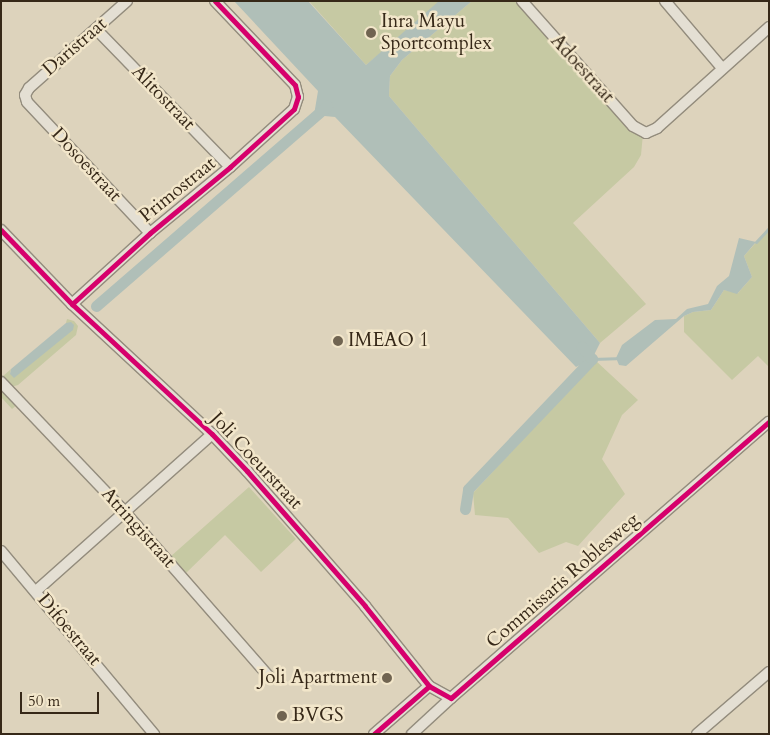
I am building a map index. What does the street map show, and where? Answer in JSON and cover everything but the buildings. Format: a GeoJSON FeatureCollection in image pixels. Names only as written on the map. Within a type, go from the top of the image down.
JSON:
{"type":"FeatureCollection","features":[{"type":"Feature","properties":{"kind":"street","name":"Daristraat"},"geometry":{"type":"LineString","coordinates":[[25,94],[29,88],[127,1]]}},
{"type":"Feature","properties":{"kind":"street","name":"Primostraat"},"geometry":{"type":"LineString","coordinates":[[72,304],[150,233],[230,167],[294,109],[298,97],[295,85],[215,1]]}},
{"type":"Feature","properties":{"kind":"street","name":"Adoestraat"},"geometry":{"type":"LineString","coordinates":[[522,1],[632,126],[646,134],[657,128],[722,68]]}},
{"type":"Feature","properties":{"kind":"street"},"geometry":{"type":"LineString","coordinates":[[665,1],[722,68],[769,27]]}},
{"type":"Feature","properties":{"kind":"street","name":"Alitostraat"},"geometry":{"type":"LineString","coordinates":[[96,29],[230,167]]}},
{"type":"Feature","properties":{"kind":"street","name":"Dosoestraat"},"geometry":{"type":"LineString","coordinates":[[25,94],[27,102],[150,233]]}},
{"type":"Feature","properties":{"kind":"street","name":"Joli Coeurstraat"},"geometry":{"type":"LineString","coordinates":[[1,230],[72,304],[212,434],[321,554],[429,686]]}},
{"type":"Feature","properties":{"kind":"street","name":"Atringistraat"},"geometry":{"type":"LineString","coordinates":[[1,382],[124,511],[271,679]]}},
{"type":"Feature","properties":{"kind":"street","name":"Commissaris Roblesweg"},"geometry":{"type":"LineString","coordinates":[[412,734],[769,422]]}},
{"type":"Feature","properties":{"kind":"street"},"geometry":{"type":"LineString","coordinates":[[36,590],[212,434]]}},
{"type":"Feature","properties":{"kind":"street","name":"Difoestraat"},"geometry":{"type":"LineString","coordinates":[[1,551],[36,590],[154,734]]}},
{"type":"Feature","properties":{"kind":"street"},"geometry":{"type":"LineString","coordinates":[[697,734],[769,672]]}},
{"type":"Feature","properties":{"kind":"street"},"geometry":{"type":"LineString","coordinates":[[374,734],[429,686],[451,698]]}},
{"type":"Feature","properties":{"kind":"green space","name":"Inra Mayu Sportcomplex"},"geometry":{"type":"Polygon","coordinates":[[[309,1],[443,1],[366,65],[309,1]]]}},
{"type":"Feature","properties":{"kind":"green space"},"geometry":{"type":"Polygon","coordinates":[[[472,1],[518,1],[625,126],[633,132],[643,134],[641,155],[634,167],[573,223],[646,304],[600,343],[389,96],[390,76],[402,60],[472,1]]]}},
{"type":"Feature","properties":{"kind":"green space"},"geometry":{"type":"Polygon","coordinates":[[[769,228],[769,367],[758,356],[732,380],[684,332],[684,316],[693,312],[711,310],[724,290],[738,293],[752,277],[744,256],[769,228]]]}},
{"type":"Feature","properties":{"kind":"green space"},"geometry":{"type":"Polygon","coordinates":[[[67,319],[74,321],[78,326],[76,335],[18,385],[11,387],[2,377],[11,369],[10,374],[72,323],[66,323],[67,319]]]}},
{"type":"Feature","properties":{"kind":"green space"},"geometry":{"type":"Polygon","coordinates":[[[596,361],[638,400],[622,415],[602,459],[625,494],[578,546],[566,542],[539,553],[508,518],[475,515],[473,493],[596,361]]]}},
{"type":"Feature","properties":{"kind":"green space"},"geometry":{"type":"Polygon","coordinates":[[[1,388],[17,405],[12,409],[1,397],[1,388]]]}},
{"type":"Feature","properties":{"kind":"green space"},"geometry":{"type":"Polygon","coordinates":[[[249,487],[296,539],[261,572],[225,535],[185,574],[170,557],[249,487]]]}},
{"type":"Feature","properties":{"kind":"shaded area"},"geometry":{"type":"Polygon","coordinates":[[[234,1],[308,1],[366,65],[439,1],[472,1],[402,60],[390,76],[389,96],[600,343],[592,359],[576,367],[335,117],[314,115],[318,91],[234,1]]]}},
{"type":"Feature","properties":{"kind":"shaded area"},"geometry":{"type":"Polygon","coordinates":[[[739,238],[756,242],[744,256],[752,277],[737,294],[724,290],[711,310],[693,312],[684,316],[626,366],[619,365],[616,358],[622,345],[655,320],[676,319],[687,309],[708,304],[717,286],[729,276],[739,238]]]}},
{"type":"Feature","properties":{"kind":"shaded area"},"geometry":{"type":"Polygon","coordinates":[[[71,322],[74,325],[73,330],[14,378],[10,374],[11,369],[66,323],[71,322]]]}},
{"type":"Feature","properties":{"kind":"waterway"},"geometry":{"type":"LineString","coordinates":[[96,306],[327,106]]}},
{"type":"Feature","properties":{"kind":"waterway"},"geometry":{"type":"LineString","coordinates":[[756,242],[769,228]]}},
{"type":"Feature","properties":{"kind":"waterway"},"geometry":{"type":"LineString","coordinates":[[465,509],[468,489],[592,359],[582,347]]}},
{"type":"Feature","properties":{"kind":"waterway"},"geometry":{"type":"LineString","coordinates":[[592,359],[616,358]]}},
{"type":"Feature","properties":{"kind":"cycle path"},"geometry":{"type":"LineString","coordinates":[[72,304],[150,233],[230,167],[294,109],[298,97],[295,85],[215,1]]}},
{"type":"Feature","properties":{"kind":"cycle path"},"geometry":{"type":"LineString","coordinates":[[1,230],[72,304],[212,434],[247,471],[365,606],[429,686]]}},
{"type":"Feature","properties":{"kind":"cycle path"},"geometry":{"type":"LineString","coordinates":[[374,734],[429,686],[451,698],[769,422]]}},
{"type":"Feature","properties":{"kind":"place","name":"Inra Mayu Sportcomplex"},"geometry":{"type":"Point","coordinates":[371,33]}},
{"type":"Feature","properties":{"kind":"place","name":"IMEAO 1"},"geometry":{"type":"Point","coordinates":[338,341]}},
{"type":"Feature","properties":{"kind":"place","name":"Joli Apartment"},"geometry":{"type":"Point","coordinates":[387,678]}},
{"type":"Feature","properties":{"kind":"place","name":"BVGS"},"geometry":{"type":"Point","coordinates":[282,716]}}]}
